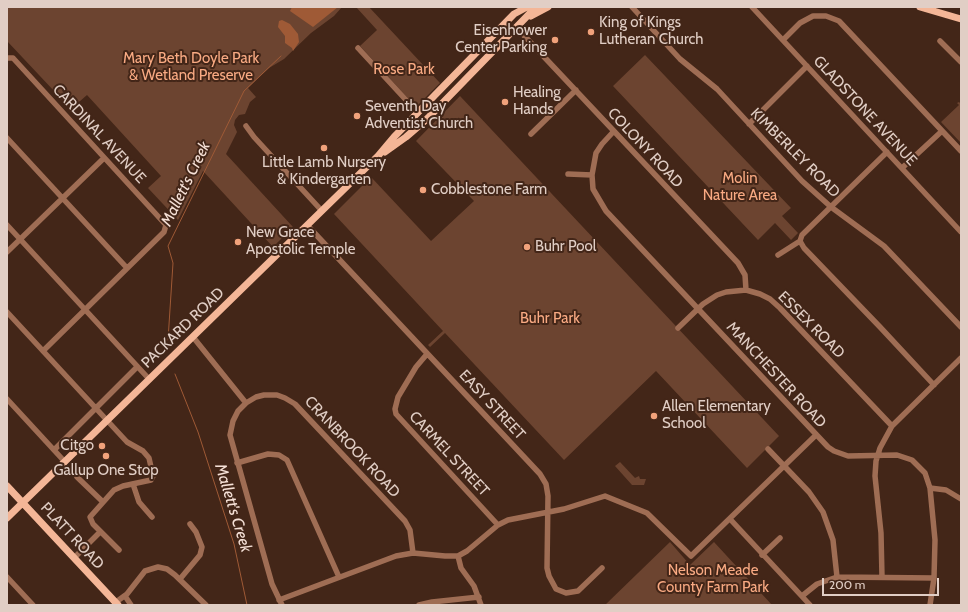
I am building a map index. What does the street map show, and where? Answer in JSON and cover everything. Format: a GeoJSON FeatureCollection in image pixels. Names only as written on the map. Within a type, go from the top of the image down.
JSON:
{"type":"FeatureCollection","features":[{"type":"Feature","properties":{"kind":"main road"},"geometry":{"type":"LineString","coordinates":[[514,14],[521,7]]}},
{"type":"Feature","properties":{"kind":"main road"},"geometry":{"type":"LineString","coordinates":[[524,20],[548,7]]}},
{"type":"Feature","properties":{"kind":"main road"},"geometry":{"type":"LineString","coordinates":[[920,7],[961,19]]}},
{"type":"Feature","properties":{"kind":"main road","name":"PACKARD ROAD"},"geometry":{"type":"LineString","coordinates":[[7,518],[378,156],[394,137],[514,14],[532,8]]}},
{"type":"Feature","properties":{"kind":"main road","name":"PACKARD ROAD"},"geometry":{"type":"LineString","coordinates":[[378,156],[416,128],[454,92],[524,20],[532,8]]}},
{"type":"Feature","properties":{"kind":"main road"},"geometry":{"type":"LineString","coordinates":[[454,92],[449,91],[449,86],[464,70],[470,60]]}},
{"type":"Feature","properties":{"kind":"main road"},"geometry":{"type":"LineString","coordinates":[[416,128],[411,129],[410,125],[439,92]]}},
{"type":"Feature","properties":{"kind":"main road","name":"PLATT ROAD"},"geometry":{"type":"LineString","coordinates":[[7,486],[117,604]]}},
{"type":"Feature","properties":{"kind":"street","name":"KIMBERLEY ROAD"},"geometry":{"type":"LineString","coordinates":[[632,7],[680,59],[710,82],[802,181],[831,207],[884,246],[961,327]]}},
{"type":"Feature","properties":{"kind":"street","name":"GLADSTONE AVENUE"},"geometry":{"type":"LineString","coordinates":[[752,7],[961,232]]}},
{"type":"Feature","properties":{"kind":"street"},"geometry":{"type":"LineString","coordinates":[[783,40],[800,23],[812,16],[826,16],[839,21],[961,151]]}},
{"type":"Feature","properties":{"kind":"street","name":"COLONY ROAD"},"geometry":{"type":"LineString","coordinates":[[516,27],[738,263],[744,275],[746,290]]}},
{"type":"Feature","properties":{"kind":"street"},"geometry":{"type":"LineString","coordinates":[[940,41],[961,62]]}},
{"type":"Feature","properties":{"kind":"street"},"geometry":{"type":"LineString","coordinates":[[358,48],[418,113]]}},
{"type":"Feature","properties":{"kind":"street","name":"CARDINAL AVENUE"},"geometry":{"type":"LineString","coordinates":[[7,58],[13,58],[166,225],[164,232],[126,268]]}},
{"type":"Feature","properties":{"kind":"street"},"geometry":{"type":"LineString","coordinates":[[749,124],[807,66]]}},
{"type":"Feature","properties":{"kind":"street"},"geometry":{"type":"LineString","coordinates":[[531,134],[576,90]]}},
{"type":"Feature","properties":{"kind":"street"},"geometry":{"type":"LineString","coordinates":[[246,126],[254,138],[322,211]]}},
{"type":"Feature","properties":{"kind":"street","name":"MANCHESTER ROAD"},"geometry":{"type":"LineString","coordinates":[[614,131],[596,153],[592,175],[593,189],[606,211],[828,447],[840,454],[856,457],[877,454],[892,454],[912,460],[925,473],[930,488],[935,540],[934,578],[930,605]]}},
{"type":"Feature","properties":{"kind":"street"},"geometry":{"type":"LineString","coordinates":[[902,168],[942,131]]}},
{"type":"Feature","properties":{"kind":"street"},"geometry":{"type":"LineString","coordinates":[[7,138],[126,268],[43,351]]}},
{"type":"Feature","properties":{"kind":"street"},"geometry":{"type":"LineString","coordinates":[[778,255],[800,241],[802,235],[887,152]]}},
{"type":"Feature","properties":{"kind":"street"},"geometry":{"type":"LineString","coordinates":[[7,252],[104,158]]}},
{"type":"Feature","properties":{"kind":"street"},"geometry":{"type":"LineString","coordinates":[[568,174],[592,175]]}},
{"type":"Feature","properties":{"kind":"street"},"geometry":{"type":"LineString","coordinates":[[7,225],[149,379]]}},
{"type":"Feature","properties":{"kind":"street","name":"EASY STREET"},"geometry":{"type":"LineString","coordinates":[[307,226],[540,474],[547,490],[547,568],[549,576],[556,589],[566,593],[578,591],[602,568]]}},
{"type":"Feature","properties":{"kind":"street"},"geometry":{"type":"LineString","coordinates":[[800,241],[804,248],[880,326],[934,385]]}},
{"type":"Feature","properties":{"kind":"street","name":"ESSEX ROAD"},"geometry":{"type":"LineString","coordinates":[[678,328],[710,299],[721,294],[746,290],[770,299],[892,426]]}},
{"type":"Feature","properties":{"kind":"street"},"geometry":{"type":"LineString","coordinates":[[7,312],[127,442],[143,451],[149,458],[152,478],[148,481],[119,488],[103,502],[90,517],[93,524],[100,532],[119,550]]}},
{"type":"Feature","properties":{"kind":"street"},"geometry":{"type":"LineString","coordinates":[[192,337],[246,403],[235,416],[230,435],[272,584],[280,602],[339,577],[396,556],[413,553],[458,556],[474,546],[498,525],[516,518],[547,513],[608,496],[651,515],[691,556],[816,435]]}},
{"type":"Feature","properties":{"kind":"street","name":"CARMEL STREET"},"geometry":{"type":"LineString","coordinates":[[427,354],[416,367],[398,397],[395,408],[396,414],[498,525]]}},
{"type":"Feature","properties":{"kind":"street"},"geometry":{"type":"LineString","coordinates":[[882,577],[881,533],[875,476],[877,454],[892,426],[961,358]]}},
{"type":"Feature","properties":{"kind":"street"},"geometry":{"type":"LineString","coordinates":[[54,450],[137,366]]}},
{"type":"Feature","properties":{"kind":"street","name":"CRANBROOK ROAD"},"geometry":{"type":"LineString","coordinates":[[246,403],[256,397],[272,395],[285,398],[296,404],[405,521],[410,530],[413,553]]}},
{"type":"Feature","properties":{"kind":"street"},"geometry":{"type":"LineString","coordinates":[[7,399],[65,462]]}},
{"type":"Feature","properties":{"kind":"street"},"geometry":{"type":"LineString","coordinates":[[768,449],[815,499],[828,520],[833,540],[837,577]]}},
{"type":"Feature","properties":{"kind":"street"},"geometry":{"type":"LineString","coordinates":[[237,463],[268,454],[279,455],[287,460],[339,577]]}},
{"type":"Feature","properties":{"kind":"street"},"geometry":{"type":"LineString","coordinates":[[78,477],[103,502]]}},
{"type":"Feature","properties":{"kind":"street"},"geometry":{"type":"LineString","coordinates":[[133,484],[139,502],[152,517]]}},
{"type":"Feature","properties":{"kind":"street"},"geometry":{"type":"LineString","coordinates":[[930,488],[946,490],[961,499]]}},
{"type":"Feature","properties":{"kind":"street"},"geometry":{"type":"LineString","coordinates":[[730,519],[810,605]]}},
{"type":"Feature","properties":{"kind":"street"},"geometry":{"type":"LineString","coordinates":[[180,579],[200,555],[202,547],[196,532],[190,524]]}},
{"type":"Feature","properties":{"kind":"street"},"geometry":{"type":"LineString","coordinates":[[74,558],[100,532]]}},
{"type":"Feature","properties":{"kind":"street"},"geometry":{"type":"LineString","coordinates":[[762,554],[780,538]]}},
{"type":"Feature","properties":{"kind":"street"},"geometry":{"type":"LineString","coordinates":[[458,556],[461,568],[479,597],[481,605]]}},
{"type":"Feature","properties":{"kind":"street"},"geometry":{"type":"LineString","coordinates":[[117,604],[128,602],[142,575],[149,569],[162,567],[180,579],[206,605]]}},
{"type":"Feature","properties":{"kind":"street"},"geometry":{"type":"LineString","coordinates":[[7,577],[33,605]]}},
{"type":"Feature","properties":{"kind":"street"},"geometry":{"type":"LineString","coordinates":[[802,596],[816,584],[837,577],[934,578]]}},
{"type":"Feature","properties":{"kind":"street"},"geometry":{"type":"LineString","coordinates":[[419,605],[432,602],[479,597]]}},
{"type":"Feature","properties":{"kind":"green space","name":"Mary Beth Doyle Park & Wetland Preserve"},"geometry":{"type":"Polygon","coordinates":[[[7,7],[342,7],[334,16],[311,33],[284,59],[269,68],[248,88],[256,97],[250,102],[245,114],[239,115],[235,120],[234,125],[237,132],[226,154],[293,227],[273,247],[203,171],[178,220],[148,188],[161,176],[87,95],[71,109],[7,41],[7,7]]]}},
{"type":"Feature","properties":{"kind":"green space","name":"Rose Park"},"geometry":{"type":"Polygon","coordinates":[[[356,7],[369,7],[440,83],[416,107],[360,46],[377,30],[356,7]]]}},
{"type":"Feature","properties":{"kind":"green space","name":"Molin Nature Area"},"geometry":{"type":"Polygon","coordinates":[[[645,55],[791,208],[782,216],[798,233],[791,240],[775,223],[758,240],[613,86],[645,55]]]}},
{"type":"Feature","properties":{"kind":"green space","name":"Buhr Park"},"geometry":{"type":"Polygon","coordinates":[[[460,96],[779,436],[747,468],[656,371],[564,460],[445,333],[430,347],[428,345],[443,331],[334,214],[371,177],[431,241],[474,201],[416,141],[460,96]]]}},
{"type":"Feature","properties":{"kind":"green space"},"geometry":{"type":"Polygon","coordinates":[[[959,102],[961,104],[961,143],[941,122],[959,105],[957,103],[959,102]]]}},
{"type":"Feature","properties":{"kind":"green space"},"geometry":{"type":"Polygon","coordinates":[[[620,462],[635,478],[639,476],[640,479],[646,479],[644,485],[632,485],[615,466],[620,462]]]}},
{"type":"Feature","properties":{"kind":"green space","name":"Nelson Meade County Farm Park"},"geometry":{"type":"Polygon","coordinates":[[[670,542],[690,565],[714,542],[772,605],[605,605],[670,542]]]}},
{"type":"Feature","properties":{"kind":"shaded area"},"geometry":{"type":"Polygon","coordinates":[[[292,7],[338,7],[313,27],[290,11],[292,7]]]}},
{"type":"Feature","properties":{"kind":"shaded area"},"geometry":{"type":"Polygon","coordinates":[[[282,20],[290,24],[298,34],[299,42],[293,51],[292,48],[285,43],[285,36],[278,27],[279,21],[282,20]]]}},
{"type":"Feature","properties":{"kind":"waterway","name":"Mallett's Creek"},"geometry":{"type":"LineString","coordinates":[[168,340],[173,263],[168,246],[244,91],[281,56]]}},
{"type":"Feature","properties":{"kind":"waterway","name":"Mallett's Creek"},"geometry":{"type":"LineString","coordinates":[[175,374],[198,432],[234,544],[247,605]]}},
{"type":"Feature","properties":{"kind":"place","name":"King of Kings Lutheran Church"},"geometry":{"type":"Point","coordinates":[591,32]}},
{"type":"Feature","properties":{"kind":"place","name":"Eisenhower Center Parking"},"geometry":{"type":"Point","coordinates":[555,40]}},
{"type":"Feature","properties":{"kind":"place","name":"Healing Hands"},"geometry":{"type":"Point","coordinates":[505,102]}},
{"type":"Feature","properties":{"kind":"place","name":"Seventh Day Adventist Church"},"geometry":{"type":"Point","coordinates":[357,116]}},
{"type":"Feature","properties":{"kind":"place","name":"Little Lamb Nursery & Kindergarten"},"geometry":{"type":"Point","coordinates":[324,148]}},
{"type":"Feature","properties":{"kind":"place","name":"Cobblestone Farm"},"geometry":{"type":"Point","coordinates":[423,190]}},
{"type":"Feature","properties":{"kind":"place","name":"New Grace Apostolic Temple"},"geometry":{"type":"Point","coordinates":[238,242]}},
{"type":"Feature","properties":{"kind":"place","name":"Buhr Pool"},"geometry":{"type":"Point","coordinates":[527,247]}},
{"type":"Feature","properties":{"kind":"place","name":"Allen Elementary School"},"geometry":{"type":"Point","coordinates":[654,416]}},
{"type":"Feature","properties":{"kind":"place","name":"Citgo"},"geometry":{"type":"Point","coordinates":[102,446]}},
{"type":"Feature","properties":{"kind":"place","name":"Gallup One Stop"},"geometry":{"type":"Point","coordinates":[106,456]}}]}
